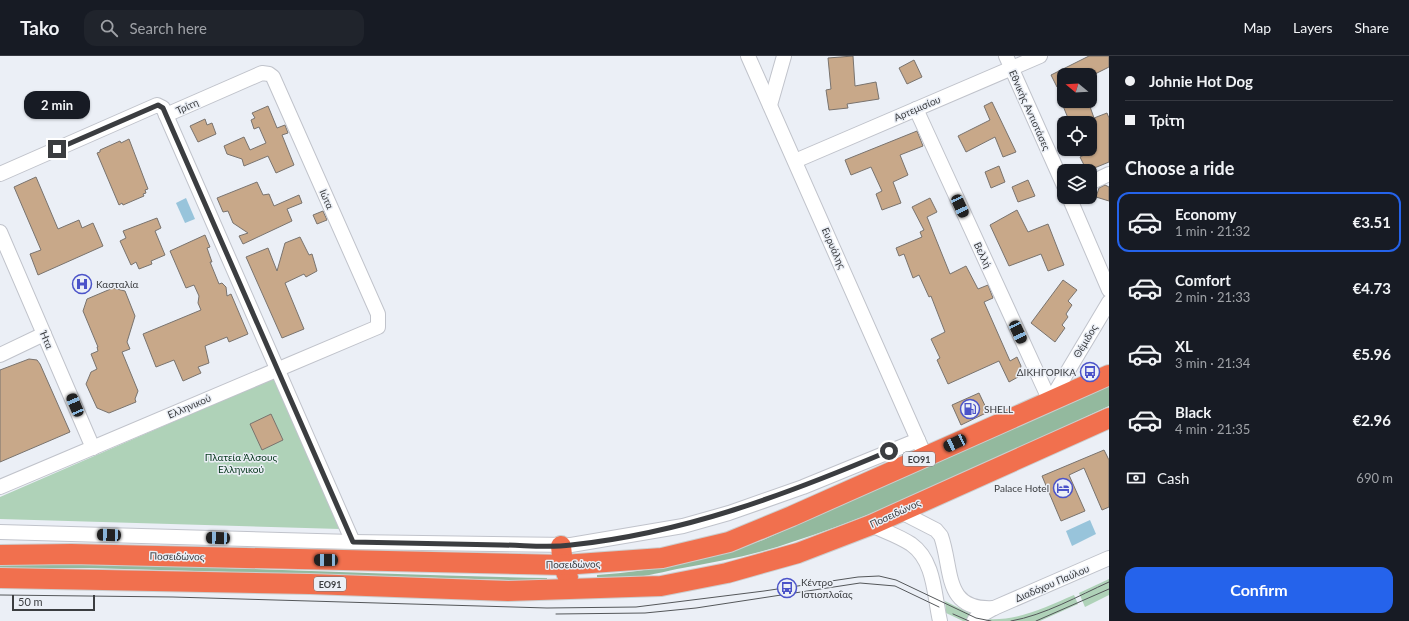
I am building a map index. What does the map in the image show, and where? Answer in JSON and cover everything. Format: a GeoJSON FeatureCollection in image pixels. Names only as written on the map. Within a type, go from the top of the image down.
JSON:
{"type":"FeatureCollection","features":[{"type":"Feature","properties":{"kind":"highway","name":"Ποσειδώνος"},"geometry":{"type":"LineString","coordinates":[[0,555],[71,554],[563,565],[662,558],[729,542],[792,516],[922,448],[1050,401],[1109,375]]}},
{"type":"Feature","properties":{"kind":"highway","name":"Ποσειδώνος"},"geometry":{"type":"LineString","coordinates":[[0,578],[310,584],[508,590],[661,586],[727,573],[798,553],[871,524],[1109,418]]}},
{"type":"Feature","properties":{"kind":"highway"},"geometry":{"type":"LineString","coordinates":[[561,546],[563,565],[574,589]]}},
{"type":"Feature","properties":{"kind":"street","name":"Ευρυάλης"},"geometry":{"type":"LineString","coordinates":[[748,56],[922,448]]}},
{"type":"Feature","properties":{"kind":"street"},"geometry":{"type":"LineString","coordinates":[[770,105],[784,56]]}},
{"type":"Feature","properties":{"kind":"street","name":"Εθνικής Αντιοτάσες"},"geometry":{"type":"LineString","coordinates":[[1006,56],[1057,170]]}},
{"type":"Feature","properties":{"kind":"street","name":"Αρτεμισίου"},"geometry":{"type":"LineString","coordinates":[[795,161],[1040,56]]}},
{"type":"Feature","properties":{"kind":"street","name":"Τρίτη"},"geometry":{"type":"LineString","coordinates":[[0,174],[158,105],[163,108],[166,116],[262,73],[269,74]]}},
{"type":"Feature","properties":{"kind":"street","name":"Ιώτα"},"geometry":{"type":"LineString","coordinates":[[269,74],[273,77],[378,314],[378,327]]}},
{"type":"Feature","properties":{"kind":"street","name":"Βελλή"},"geometry":{"type":"LineString","coordinates":[[916,108],[1050,401]]}},
{"type":"Feature","properties":{"kind":"street"},"geometry":{"type":"LineString","coordinates":[[166,116],[353,542]]}},
{"type":"Feature","properties":{"kind":"street"},"geometry":{"type":"LineString","coordinates":[[1097,180],[1109,174]]}},
{"type":"Feature","properties":{"kind":"street"},"geometry":{"type":"LineString","coordinates":[[1072,204],[1109,290]]}},
{"type":"Feature","properties":{"kind":"street","name":"Ήτα"},"geometry":{"type":"LineString","coordinates":[[0,232],[93,448]]}},
{"type":"Feature","properties":{"kind":"street","name":"Θέμιδος"},"geometry":{"type":"LineString","coordinates":[[1050,401],[1109,302]]}},
{"type":"Feature","properties":{"kind":"street","name":"Ελληνικού"},"geometry":{"type":"LineString","coordinates":[[0,487],[378,327]]}},
{"type":"Feature","properties":{"kind":"street"},"geometry":{"type":"LineString","coordinates":[[0,355],[44,334]]}},
{"type":"Feature","properties":{"kind":"street"},"geometry":{"type":"LineString","coordinates":[[0,532],[561,546],[683,526],[729,513],[802,487],[922,448]]}},
{"type":"Feature","properties":{"kind":"street"},"geometry":{"type":"LineString","coordinates":[[898,512],[936,530],[941,536],[952,588],[959,597],[974,607],[982,609],[994,608]]}},
{"type":"Feature","properties":{"kind":"street"},"geometry":{"type":"LineString","coordinates":[[871,524],[910,543],[922,555],[930,572],[940,621]]}},
{"type":"Feature","properties":{"kind":"street","name":"Διαδόχου Παύλου"},"geometry":{"type":"LineString","coordinates":[[974,621],[976,618],[994,608],[1109,558]]}},
{"type":"Feature","properties":{"kind":"green space","name":"Πλατεία Άλσους Ελληνικού"},"geometry":{"type":"Polygon","coordinates":[[[274,378],[340,529],[0,519],[0,497],[274,378]]]}},
{"type":"Feature","properties":{"kind":"green space"},"geometry":{"type":"Polygon","coordinates":[[[1109,386],[1109,406],[952,479],[873,513],[833,528],[778,547],[721,561],[637,577],[606,579],[597,577],[597,575],[639,571],[681,563],[722,553],[763,540],[1109,386]]]}},
{"type":"Feature","properties":{"kind":"green space"},"geometry":{"type":"Polygon","coordinates":[[[0,565],[205,567],[547,578],[547,581],[89,568],[0,568],[0,565]]]}},
{"type":"Feature","properties":{"kind":"green space"},"geometry":{"type":"Polygon","coordinates":[[[1109,579],[1109,595],[1085,607],[1079,593],[1109,579]]]}},
{"type":"Feature","properties":{"kind":"green space"},"geometry":{"type":"Polygon","coordinates":[[[1074,595],[1078,604],[1040,621],[986,621],[987,619],[1010,618],[1032,612],[1074,595]]]}},
{"type":"Feature","properties":{"kind":"green space"},"geometry":{"type":"Polygon","coordinates":[[[945,601],[971,614],[968,621],[963,621],[946,613],[945,601]]]}},
{"type":"Feature","properties":{"kind":"water"},"geometry":{"type":"Polygon","coordinates":[[[186,198],[195,219],[185,223],[176,203],[186,198]]]}},
{"type":"Feature","properties":{"kind":"water"},"geometry":{"type":"Polygon","coordinates":[[[1090,520],[1096,534],[1072,546],[1066,531],[1090,520]]]}},
{"type":"Feature","properties":{"kind":"building"},"geometry":{"type":"Polygon","coordinates":[[[853,56],[855,86],[876,82],[879,99],[847,104],[848,108],[829,110],[826,90],[831,89],[828,58],[853,56]]]}},
{"type":"Feature","properties":{"kind":"building"},"geometry":{"type":"Polygon","coordinates":[[[1089,56],[1109,56],[1109,67],[1097,73],[1097,68],[1065,68],[1089,56]]]}},
{"type":"Feature","properties":{"kind":"building"},"geometry":{"type":"Polygon","coordinates":[[[914,60],[922,77],[907,84],[899,68],[914,60]]]}},
{"type":"Feature","properties":{"kind":"building"},"geometry":{"type":"Polygon","coordinates":[[[1057,72],[1057,87],[1051,75],[1057,72]]]}},
{"type":"Feature","properties":{"kind":"building"},"geometry":{"type":"Polygon","coordinates":[[[992,102],[1016,152],[1003,157],[995,137],[966,152],[958,136],[990,120],[984,106],[992,102]]]}},
{"type":"Feature","properties":{"kind":"building"},"geometry":{"type":"Polygon","coordinates":[[[268,106],[277,128],[285,125],[288,133],[282,135],[294,165],[276,173],[268,156],[244,166],[242,159],[227,154],[224,146],[244,137],[250,150],[266,143],[259,127],[254,129],[251,120],[255,118],[252,113],[268,106]]]}},
{"type":"Feature","properties":{"kind":"building"},"geometry":{"type":"Polygon","coordinates":[[[1064,108],[1090,108],[1093,116],[1067,116],[1064,108]]]}},
{"type":"Feature","properties":{"kind":"building"},"geometry":{"type":"Polygon","coordinates":[[[1107,113],[1109,118],[1109,162],[1097,167],[1097,164],[1084,164],[1080,157],[1097,156],[1097,117],[1107,113]]]}},
{"type":"Feature","properties":{"kind":"building"},"geometry":{"type":"Polygon","coordinates":[[[205,119],[207,125],[212,123],[216,134],[198,142],[190,126],[205,119]]]}},
{"type":"Feature","properties":{"kind":"building"},"geometry":{"type":"Polygon","coordinates":[[[917,131],[923,146],[900,155],[908,175],[893,182],[901,203],[882,210],[876,194],[882,191],[871,167],[851,175],[845,160],[917,131]]]}},
{"type":"Feature","properties":{"kind":"building"},"geometry":{"type":"Polygon","coordinates":[[[129,139],[148,189],[145,190],[146,193],[143,194],[144,196],[123,205],[122,203],[119,205],[97,153],[100,152],[100,150],[120,141],[121,143],[129,139]]]}},
{"type":"Feature","properties":{"kind":"building"},"geometry":{"type":"Polygon","coordinates":[[[999,166],[1005,182],[991,188],[985,172],[999,166]]]}},
{"type":"Feature","properties":{"kind":"building"},"geometry":{"type":"Polygon","coordinates":[[[36,177],[58,229],[79,220],[82,228],[93,223],[103,246],[38,275],[30,254],[41,250],[14,187],[36,177]]]}},
{"type":"Feature","properties":{"kind":"building"},"geometry":{"type":"Polygon","coordinates":[[[1028,180],[1035,196],[1018,202],[1012,187],[1028,180]]]}},
{"type":"Feature","properties":{"kind":"building"},"geometry":{"type":"Polygon","coordinates":[[[257,182],[263,195],[269,194],[274,206],[299,195],[302,203],[287,209],[292,221],[243,244],[239,236],[248,233],[233,223],[228,211],[223,212],[217,198],[257,182]]]}},
{"type":"Feature","properties":{"kind":"building"},"geometry":{"type":"Polygon","coordinates":[[[1105,185],[1109,187],[1109,201],[1097,197],[1099,188],[1105,185]]]}},
{"type":"Feature","properties":{"kind":"building"},"geometry":{"type":"Polygon","coordinates":[[[930,198],[937,212],[927,217],[950,274],[966,266],[978,289],[988,285],[993,298],[984,302],[1010,361],[1017,357],[1021,366],[1018,377],[1009,382],[999,361],[948,384],[937,360],[940,358],[931,339],[945,332],[931,296],[929,297],[919,275],[913,278],[904,254],[899,256],[896,248],[922,237],[920,232],[924,230],[912,207],[930,198]]]}},
{"type":"Feature","properties":{"kind":"building"},"geometry":{"type":"Polygon","coordinates":[[[1017,210],[1028,232],[1048,224],[1064,265],[1048,271],[1041,254],[1009,266],[990,225],[1017,210]]]}},
{"type":"Feature","properties":{"kind":"building"},"geometry":{"type":"Polygon","coordinates":[[[323,211],[327,220],[317,224],[313,215],[323,211]]]}},
{"type":"Feature","properties":{"kind":"building"},"geometry":{"type":"Polygon","coordinates":[[[157,218],[161,228],[155,231],[165,255],[151,261],[152,264],[139,269],[136,262],[131,265],[120,241],[126,238],[123,231],[157,218]]]}},
{"type":"Feature","properties":{"kind":"building"},"geometry":{"type":"Polygon","coordinates":[[[205,235],[210,247],[207,248],[212,262],[210,262],[219,284],[222,283],[226,287],[227,296],[231,294],[248,334],[229,342],[227,337],[205,346],[209,363],[198,367],[201,373],[183,381],[174,360],[156,367],[143,334],[201,310],[198,303],[199,296],[194,285],[186,288],[170,251],[205,235]]]}},
{"type":"Feature","properties":{"kind":"building"},"geometry":{"type":"Polygon","coordinates":[[[300,237],[309,255],[312,254],[317,271],[306,277],[304,274],[285,283],[304,329],[282,338],[246,257],[268,248],[277,271],[285,243],[300,237]]]}},
{"type":"Feature","properties":{"kind":"building"},"geometry":{"type":"Polygon","coordinates":[[[1063,280],[1077,290],[1068,301],[1072,305],[1066,314],[1068,317],[1062,325],[1065,328],[1055,342],[1031,323],[1063,280]]]}},
{"type":"Feature","properties":{"kind":"building"},"geometry":{"type":"Polygon","coordinates":[[[113,288],[125,291],[135,316],[127,342],[130,349],[122,352],[138,391],[135,399],[136,402],[109,413],[97,408],[86,384],[91,372],[97,369],[91,354],[98,351],[98,347],[83,311],[87,299],[113,288]]]}},
{"type":"Feature","properties":{"kind":"building"},"geometry":{"type":"Polygon","coordinates":[[[29,359],[37,360],[40,364],[70,432],[0,462],[0,370],[29,359]]]}},
{"type":"Feature","properties":{"kind":"building","name":"SHELL"},"geometry":{"type":"Polygon","coordinates":[[[979,393],[988,412],[961,425],[952,405],[979,393]]]}},
{"type":"Feature","properties":{"kind":"building"},"geometry":{"type":"Polygon","coordinates":[[[271,414],[283,440],[262,450],[250,424],[271,414]]]}},
{"type":"Feature","properties":{"kind":"building"},"geometry":{"type":"Polygon","coordinates":[[[1104,450],[1109,460],[1109,507],[1102,510],[1084,468],[1069,475],[1085,511],[1061,521],[1042,476],[1104,450]]]}},
{"type":"Feature","properties":{"kind":"tram line"},"geometry":{"type":"LineString","coordinates":[[0,595],[173,597],[547,608],[636,607],[764,591],[858,577],[879,576],[896,580],[976,618],[991,621]]}},
{"type":"Feature","properties":{"kind":"tram line"},"geometry":{"type":"LineString","coordinates":[[1011,621],[1049,610],[1109,582]]}},
{"type":"Feature","properties":{"kind":"tram line"},"geometry":{"type":"LineString","coordinates":[[556,614],[645,613],[696,608],[860,583],[895,586],[939,607]]}},
{"type":"Feature","properties":{"kind":"tram line"},"geometry":{"type":"LineString","coordinates":[[1036,621],[1109,589]]}},
{"type":"Feature","properties":{"kind":"tram line"},"geometry":{"type":"LineString","coordinates":[[953,614],[969,621]]}},
{"type":"Feature","properties":{"kind":"place","name":"Κασταλία"},"geometry":{"type":"Point","coordinates":[82,284]}},
{"type":"Feature","properties":{"kind":"place","name":"ΔΙΚΗΓΟΡΙΚΑ"},"geometry":{"type":"Point","coordinates":[1090,372]}},
{"type":"Feature","properties":{"kind":"place","name":"SHELL"},"geometry":{"type":"Point","coordinates":[970,409]}},
{"type":"Feature","properties":{"kind":"place","name":"Palace Hotel"},"geometry":{"type":"Point","coordinates":[1063,488]}},
{"type":"Feature","properties":{"kind":"place","name":"Κέντρο Ιστιοπλοΐας"},"geometry":{"type":"Point","coordinates":[787,588]}},
{"type":"Feature","properties":{"kind":"route"},"geometry":{"type":"LineString","coordinates":[[57,149],[158,105],[163,108],[353,542],[561,546],[632,535],[683,526],[729,513],[802,487],[889,451]]}}]}
